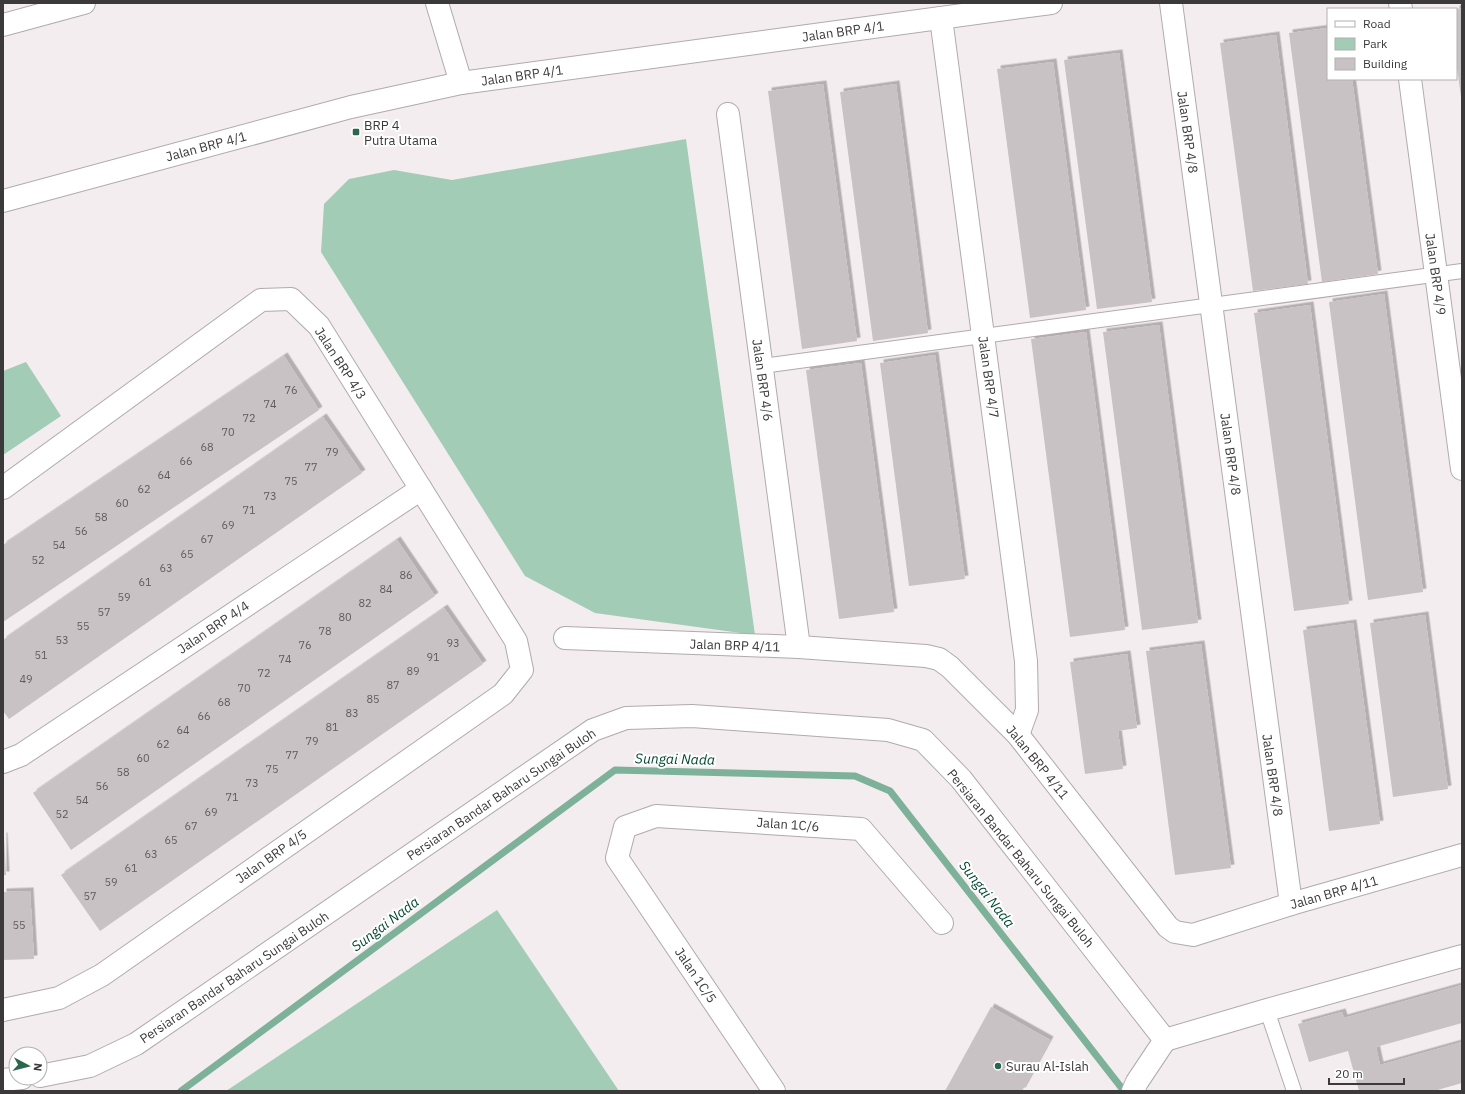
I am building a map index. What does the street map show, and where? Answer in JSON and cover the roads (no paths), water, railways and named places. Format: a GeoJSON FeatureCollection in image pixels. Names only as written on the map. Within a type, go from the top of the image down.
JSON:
{"type":"FeatureCollection","features":[{"type":"Feature","properties":{"kind":"street"},"geometry":{"type":"LineString","coordinates":[[3,25],[84,3]]}},
{"type":"Feature","properties":{"kind":"street"},"geometry":{"type":"LineString","coordinates":[[437,3],[461,83]]}},
{"type":"Feature","properties":{"kind":"street","name":"Jalan BRP 4/1"},"geometry":{"type":"LineString","coordinates":[[3,201],[351,107],[461,83],[1051,3]]}},
{"type":"Feature","properties":{"kind":"street","name":"Jalan BRP 4/8"},"geometry":{"type":"LineString","coordinates":[[1171,3],[1291,904]]}},
{"type":"Feature","properties":{"kind":"street","name":"Jalan BRP 4/7"},"geometry":{"type":"LineString","coordinates":[[941,18],[1026,661],[1026,710],[1018,735]]}},
{"type":"Feature","properties":{"kind":"street","name":"Jalan BRP 4/9"},"geometry":{"type":"LineString","coordinates":[[1410,80],[1462,469]]}},
{"type":"Feature","properties":{"kind":"street","name":"Jalan BRP 4/6"},"geometry":{"type":"LineString","coordinates":[[728,114],[799,647]]}},
{"type":"Feature","properties":{"kind":"street","name":"Jalan BRP 4/3"},"geometry":{"type":"LineString","coordinates":[[3,488],[261,300],[291,299],[319,326],[516,641],[522,670]]}},
{"type":"Feature","properties":{"kind":"street","name":"Jalan BRP 4/4"},"geometry":{"type":"LineString","coordinates":[[3,762],[21,755],[421,489]]}},
{"type":"Feature","properties":{"kind":"street","name":"Jalan BRP 4/11"},"geometry":{"type":"LineString","coordinates":[[565,638],[799,647],[926,656],[939,659],[950,667],[1018,735],[1168,927],[1175,932],[1193,935],[1291,904],[1462,855]]}},
{"type":"Feature","properties":{"kind":"street","name":"Jalan BRP 4/5"},"geometry":{"type":"LineString","coordinates":[[3,1010],[59,998],[102,975],[503,694],[522,670]]}},
{"type":"Feature","properties":{"kind":"street","name":"Persiaran Bandar Baharu Sungai Buloh"},"geometry":{"type":"LineString","coordinates":[[48,1074],[90,1066],[136,1044],[593,730],[626,718],[692,716],[888,730],[923,740],[961,779],[1165,1040]]}},
{"type":"Feature","properties":{"kind":"street","name":"Jalan 1C/6"},"geometry":{"type":"LineString","coordinates":[[617,858],[625,827],[656,816],[861,829],[942,923]]}},
{"type":"Feature","properties":{"kind":"street","name":"Jalan 1C/5"},"geometry":{"type":"LineString","coordinates":[[617,858],[774,1091]]}},
{"type":"Feature","properties":{"kind":"street"},"geometry":{"type":"LineString","coordinates":[[1133,1091],[1137,1082],[1165,1040],[1462,956]]}},
{"type":"Feature","properties":{"kind":"lane"},"geometry":{"type":"LineString","coordinates":[[762,366],[1462,271]]}},
{"type":"Feature","properties":{"kind":"lane"},"geometry":{"type":"LineString","coordinates":[[1267,1010],[1294,1091]]}},
{"type":"Feature","properties":{"kind":"waterway","name":"Sungai Nada"},"geometry":{"type":"LineString","coordinates":[[181,1091],[615,770],[855,776],[890,791],[1124,1091]]}},
{"type":"Feature","properties":{"kind":"place","name":"BRP 4 Putra Utama"},"geometry":{"type":"Point","coordinates":[356,132]}},
{"type":"Feature","properties":{"kind":"place","name":"Surau Al-Islah"},"geometry":{"type":"Point","coordinates":[998,1066]}}]}
